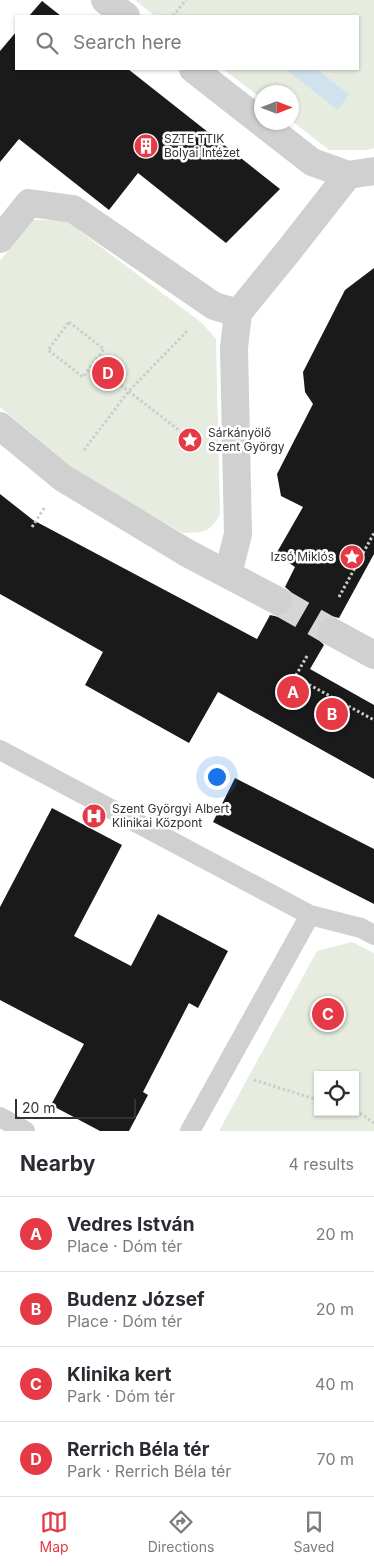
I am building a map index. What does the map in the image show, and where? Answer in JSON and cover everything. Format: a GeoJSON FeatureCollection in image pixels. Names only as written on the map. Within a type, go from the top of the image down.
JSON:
{"type":"FeatureCollection","features":[{"type":"Feature","properties":{"kind":"street"},"geometry":{"type":"LineString","coordinates":[[105,0],[125,15]]}},
{"type":"Feature","properties":{"kind":"street"},"geometry":{"type":"LineString","coordinates":[[194,70],[312,162],[361,173]]}},
{"type":"Feature","properties":{"kind":"street"},"geometry":{"type":"LineString","coordinates":[[228,574],[238,534],[234,348],[238,313],[286,254],[361,173]]}},
{"type":"Feature","properties":{"kind":"street"},"geometry":{"type":"LineString","coordinates":[[0,239],[29,203],[73,209],[131,251],[214,306],[238,313]]}},
{"type":"Feature","properties":{"kind":"street"},"geometry":{"type":"LineString","coordinates":[[0,426],[63,478],[187,553],[278,601]]}},
{"type":"Feature","properties":{"kind":"street"},"geometry":{"type":"LineString","coordinates":[[332,632],[374,655]]}},
{"type":"Feature","properties":{"kind":"lane"},"geometry":{"type":"LineString","coordinates":[[0,750],[310,915],[361,928],[374,935]]}},
{"type":"Feature","properties":{"kind":"lane"},"geometry":{"type":"LineString","coordinates":[[190,1131],[310,915]]}},
{"type":"Feature","properties":{"kind":"lane"},"geometry":{"type":"LineString","coordinates":[[0,1118],[25,1131]]}},
{"type":"Feature","properties":{"kind":"path"},"geometry":{"type":"LineString","coordinates":[[174,15],[186,0]]}},
{"type":"Feature","properties":{"kind":"path"},"geometry":{"type":"LineString","coordinates":[[69,322],[104,349],[93,364],[83,377],[48,350],[69,322]]}},
{"type":"Feature","properties":{"kind":"path"},"geometry":{"type":"LineString","coordinates":[[84,450],[128,392],[183,334]]}},
{"type":"Feature","properties":{"kind":"path"},"geometry":{"type":"LineString","coordinates":[[93,364],[184,434]]}},
{"type":"Feature","properties":{"kind":"path"},"geometry":{"type":"LineString","coordinates":[[224,1070],[314,1099]]}},
{"type":"Feature","properties":{"kind":"path"},"geometry":{"type":"LineString","coordinates":[[359,1114],[374,1123]]}},
{"type":"Feature","properties":{"kind":"shaded area"},"geometry":{"type":"Polygon","coordinates":[[[135,0],[374,0],[374,148],[367,150],[329,150],[299,126],[299,85],[254,85],[254,93],[224,70],[359,70],[359,15],[154,15],[135,0]]]}},
{"type":"Feature","properties":{"kind":"shaded area"},"geometry":{"type":"Polygon","coordinates":[[[32,220],[65,220],[202,323],[216,339],[220,514],[209,529],[201,532],[183,533],[85,478],[0,407],[0,261],[32,220]]]}},
{"type":"Feature","properties":{"kind":"shaded area"},"geometry":{"type":"Polygon","coordinates":[[[352,942],[374,953],[374,1131],[219,1131],[317,951],[352,942]]]}},
{"type":"Feature","properties":{"kind":"water"},"geometry":{"type":"Polygon","coordinates":[[[286,70],[317,70],[349,94],[338,110],[286,70]]]}},
{"type":"Feature","properties":{"kind":"building"},"geometry":{"type":"Polygon","coordinates":[[[42,1],[60,15],[30,15],[42,1]]]}},
{"type":"Feature","properties":{"kind":"building","name":"SZTE TTIK Bolyai Intézet"},"geometry":{"type":"Polygon","coordinates":[[[15,33],[15,70],[129,70],[280,189],[226,243],[138,173],[109,210],[19,139],[0,162],[0,51],[15,33]]]}},
{"type":"Feature","properties":{"kind":"building"},"geometry":{"type":"Polygon","coordinates":[[[374,268],[374,554],[339,618],[331,616],[324,618],[318,625],[316,633],[324,645],[310,669],[374,705],[374,779],[218,692],[189,743],[85,685],[103,652],[0,594],[0,494],[33,520],[257,639],[270,615],[279,617],[287,614],[292,608],[294,600],[291,592],[285,587],[295,567],[276,554],[303,507],[281,496],[277,474],[313,404],[305,392],[303,372],[345,290],[374,268]]]}},
{"type":"Feature","properties":{"kind":"building"},"geometry":{"type":"Polygon","coordinates":[[[235,778],[374,849],[374,904],[213,822],[235,778]]]}},
{"type":"Feature","properties":{"kind":"building"},"geometry":{"type":"Polygon","coordinates":[[[52,808],[122,845],[74,936],[131,966],[158,914],[228,951],[198,1008],[189,1003],[143,1092],[148,1095],[129,1131],[100,1131],[51,1105],[84,1044],[0,1000],[0,907],[52,808]]]}},
{"type":"Feature","properties":{"kind":"tunnel"},"geometry":{"type":"LineString","coordinates":[[278,601],[332,632]]}},
{"type":"Feature","properties":{"kind":"place","name":"SZTE TTIK Bolyai Intézet"},"geometry":{"type":"Point","coordinates":[146,146]}},
{"type":"Feature","properties":{"kind":"place","name":"Rerrich Béla tér"},"geometry":{"type":"Point","coordinates":[108,373]}},
{"type":"Feature","properties":{"kind":"place","name":"Sárkányölő Szent György"},"geometry":{"type":"Point","coordinates":[190,440]}},
{"type":"Feature","properties":{"kind":"place","name":"Izsó Miklós"},"geometry":{"type":"Point","coordinates":[352,557]}},
{"type":"Feature","properties":{"kind":"place","name":"Vedres István"},"geometry":{"type":"Point","coordinates":[293,692]}},
{"type":"Feature","properties":{"kind":"place","name":"Budenz József"},"geometry":{"type":"Point","coordinates":[332,714]}},
{"type":"Feature","properties":{"kind":"place","name":"Szent Györgyi Albert Klinikai Központ"},"geometry":{"type":"Point","coordinates":[94,816]}},
{"type":"Feature","properties":{"kind":"place","name":"Klinika kert"},"geometry":{"type":"Point","coordinates":[328,1014]}}]}
